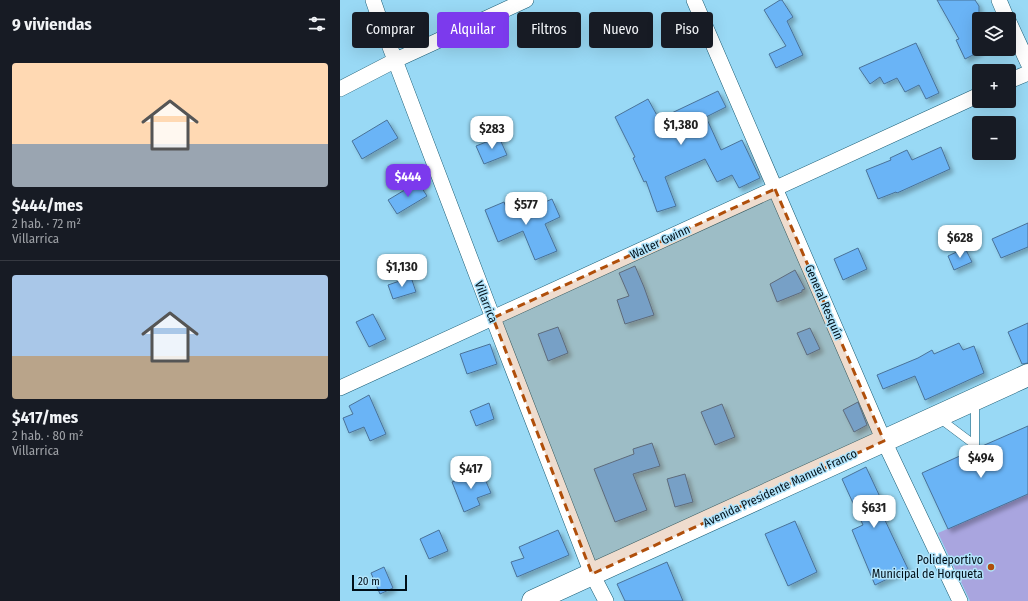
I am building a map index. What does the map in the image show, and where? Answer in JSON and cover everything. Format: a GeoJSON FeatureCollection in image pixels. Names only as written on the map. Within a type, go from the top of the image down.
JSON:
{"type":"FeatureCollection","features":[{"type":"Feature","properties":{"kind":"main road","name":"Avenida Presidente Manuel Franco"},"geometry":{"type":"LineString","coordinates":[[533,601],[1028,375]]}},
{"type":"Feature","properties":{"kind":"street"},"geometry":{"type":"LineString","coordinates":[[362,0],[371,12]]}},
{"type":"Feature","properties":{"kind":"street","name":"Villarrica"},"geometry":{"type":"LineString","coordinates":[[373,0],[377,12]]}},
{"type":"Feature","properties":{"kind":"street"},"geometry":{"type":"LineString","coordinates":[[340,89],[396,60],[526,0]]}},
{"type":"Feature","properties":{"kind":"street","name":"General Resquín"},"geometry":{"type":"LineString","coordinates":[[694,0],[884,440],[960,601]]}},
{"type":"Feature","properties":{"kind":"street"},"geometry":{"type":"LineString","coordinates":[[999,0],[1005,12]]}},
{"type":"Feature","properties":{"kind":"street"},"geometry":{"type":"LineString","coordinates":[[1016,37],[1028,63]]}},
{"type":"Feature","properties":{"kind":"street","name":"Villarrica"},"geometry":{"type":"LineString","coordinates":[[391,48],[492,318],[592,574],[606,601]]}},
{"type":"Feature","properties":{"kind":"street"},"geometry":{"type":"LineString","coordinates":[[1016,79],[1028,73]]}},
{"type":"Feature","properties":{"kind":"street","name":"Walter Gwinn"},"geometry":{"type":"LineString","coordinates":[[340,388],[972,98]]}},
{"type":"Feature","properties":{"kind":"lane"},"geometry":{"type":"LineString","coordinates":[[937,416],[975,445],[975,399]]}},
{"type":"Feature","properties":{"kind":"highlighted area"},"geometry":{"type":"Polygon","coordinates":[[[775,189],[884,441],[592,574],[493,318],[775,189]]]}},
{"type":"Feature","properties":{"kind":"shaded area","name":"Polideportivo Municipal de Horqueta"},"geometry":{"type":"Polygon","coordinates":[[[1028,494],[1028,601],[970,601],[938,533],[1028,494]]]}},
{"type":"Feature","properties":{"kind":"building"},"geometry":{"type":"Polygon","coordinates":[[[782,0],[793,17],[787,21],[803,55],[776,68],[769,54],[786,46],[764,10],[782,0]]]}},
{"type":"Feature","properties":{"kind":"building"},"geometry":{"type":"Polygon","coordinates":[[[937,0],[975,0],[979,6],[979,12],[972,12],[972,56],[965,59],[956,40],[959,39],[937,0]]]}},
{"type":"Feature","properties":{"kind":"building"},"geometry":{"type":"Polygon","coordinates":[[[916,43],[939,93],[926,99],[919,85],[905,92],[897,78],[884,84],[880,77],[870,84],[859,68],[916,43]]]}},
{"type":"Feature","properties":{"kind":"building"},"geometry":{"type":"Polygon","coordinates":[[[718,91],[726,107],[706,117],[721,150],[742,140],[760,178],[739,188],[732,175],[717,182],[705,159],[665,177],[676,206],[657,212],[646,181],[644,182],[633,158],[635,157],[615,117],[648,99],[659,119],[718,91]]]}},
{"type":"Feature","properties":{"kind":"building"},"geometry":{"type":"Polygon","coordinates":[[[387,120],[398,138],[362,159],[352,141],[387,120]]]}},
{"type":"Feature","properties":{"kind":"building"},"geometry":{"type":"Polygon","coordinates":[[[499,137],[507,155],[484,164],[476,146],[499,137]]]}},
{"type":"Feature","properties":{"kind":"building"},"geometry":{"type":"Polygon","coordinates":[[[941,147],[950,169],[897,193],[896,192],[878,199],[866,170],[891,160],[890,158],[907,150],[912,160],[941,147]]]}},
{"type":"Feature","properties":{"kind":"building"},"geometry":{"type":"Polygon","coordinates":[[[418,182],[427,196],[397,214],[388,200],[418,182]]]}},
{"type":"Feature","properties":{"kind":"building"},"geometry":{"type":"Polygon","coordinates":[[[552,199],[560,217],[545,224],[557,251],[535,260],[523,231],[498,242],[485,210],[504,202],[510,217],[552,199]]]}},
{"type":"Feature","properties":{"kind":"building"},"geometry":{"type":"Polygon","coordinates":[[[1028,223],[1028,247],[1001,258],[992,239],[1028,223]]]}},
{"type":"Feature","properties":{"kind":"building"},"geometry":{"type":"Polygon","coordinates":[[[858,248],[867,269],[843,280],[834,259],[858,248]]]}},
{"type":"Feature","properties":{"kind":"building"},"geometry":{"type":"Polygon","coordinates":[[[965,248],[972,262],[954,270],[948,256],[965,248]]]}},
{"type":"Feature","properties":{"kind":"building"},"geometry":{"type":"Polygon","coordinates":[[[635,266],[654,315],[625,324],[617,300],[629,296],[619,273],[635,266]]]}},
{"type":"Feature","properties":{"kind":"building"},"geometry":{"type":"Polygon","coordinates":[[[795,270],[805,289],[802,290],[802,292],[777,302],[770,284],[795,270]]]}},
{"type":"Feature","properties":{"kind":"building"},"geometry":{"type":"Polygon","coordinates":[[[411,277],[416,292],[393,299],[388,285],[411,277]]]}},
{"type":"Feature","properties":{"kind":"building"},"geometry":{"type":"Polygon","coordinates":[[[373,314],[386,339],[369,347],[356,322],[373,314]]]}},
{"type":"Feature","properties":{"kind":"building"},"geometry":{"type":"Polygon","coordinates":[[[1028,323],[1028,363],[1022,364],[1008,332],[1028,323]]]}},
{"type":"Feature","properties":{"kind":"building"},"geometry":{"type":"Polygon","coordinates":[[[558,327],[568,353],[548,361],[538,334],[558,327]]]}},
{"type":"Feature","properties":{"kind":"building"},"geometry":{"type":"Polygon","coordinates":[[[810,328],[820,349],[807,355],[797,333],[810,328]]]}},
{"type":"Feature","properties":{"kind":"building"},"geometry":{"type":"Polygon","coordinates":[[[959,343],[963,350],[974,346],[984,373],[925,400],[915,376],[883,389],[877,375],[918,358],[932,350],[934,354],[959,343]]]}},
{"type":"Feature","properties":{"kind":"building"},"geometry":{"type":"Polygon","coordinates":[[[490,344],[497,364],[467,374],[460,354],[490,344]]]}},
{"type":"Feature","properties":{"kind":"building"},"geometry":{"type":"Polygon","coordinates":[[[369,395],[386,434],[370,441],[364,427],[349,433],[343,418],[353,414],[349,406],[369,395]]]}},
{"type":"Feature","properties":{"kind":"building"},"geometry":{"type":"Polygon","coordinates":[[[858,402],[867,425],[854,432],[843,410],[858,402]]]}},
{"type":"Feature","properties":{"kind":"building"},"geometry":{"type":"Polygon","coordinates":[[[489,403],[494,419],[476,426],[470,411],[489,403]]]}},
{"type":"Feature","properties":{"kind":"building"},"geometry":{"type":"Polygon","coordinates":[[[722,404],[735,437],[715,445],[701,412],[722,404]]]}},
{"type":"Feature","properties":{"kind":"building"},"geometry":{"type":"Polygon","coordinates":[[[1028,426],[1028,494],[948,529],[922,473],[973,450],[977,450],[980,447],[1028,426]]]}},
{"type":"Feature","properties":{"kind":"building"},"geometry":{"type":"Polygon","coordinates":[[[652,443],[660,466],[633,474],[647,510],[615,522],[594,469],[634,454],[633,449],[652,443]]]}},
{"type":"Feature","properties":{"kind":"building"},"geometry":{"type":"Polygon","coordinates":[[[866,467],[888,514],[883,516],[908,569],[875,585],[852,530],[863,525],[842,479],[866,467]]]}},
{"type":"Feature","properties":{"kind":"building"},"geometry":{"type":"Polygon","coordinates":[[[481,470],[491,493],[477,498],[480,505],[464,512],[452,482],[481,470]]]}},
{"type":"Feature","properties":{"kind":"building"},"geometry":{"type":"Polygon","coordinates":[[[685,474],[693,502],[675,507],[667,479],[685,474]]]}},
{"type":"Feature","properties":{"kind":"building"},"geometry":{"type":"Polygon","coordinates":[[[795,521],[817,572],[788,586],[765,534],[795,521]]]}},
{"type":"Feature","properties":{"kind":"building"},"geometry":{"type":"Polygon","coordinates":[[[439,530],[448,551],[429,559],[420,539],[439,530]]]}},
{"type":"Feature","properties":{"kind":"building"},"geometry":{"type":"Polygon","coordinates":[[[558,530],[569,555],[517,577],[511,562],[524,558],[519,547],[558,530]]]}},
{"type":"Feature","properties":{"kind":"building"},"geometry":{"type":"Polygon","coordinates":[[[667,562],[683,601],[625,601],[617,584],[667,562]]]}},
{"type":"Feature","properties":{"kind":"building"},"geometry":{"type":"Polygon","coordinates":[[[384,567],[393,588],[380,594],[371,573],[384,567]]]}},
{"type":"Feature","properties":{"kind":"place","name":"Polideportivo Municipal de Horqueta"},"geometry":{"type":"Point","coordinates":[991,567]}}]}
